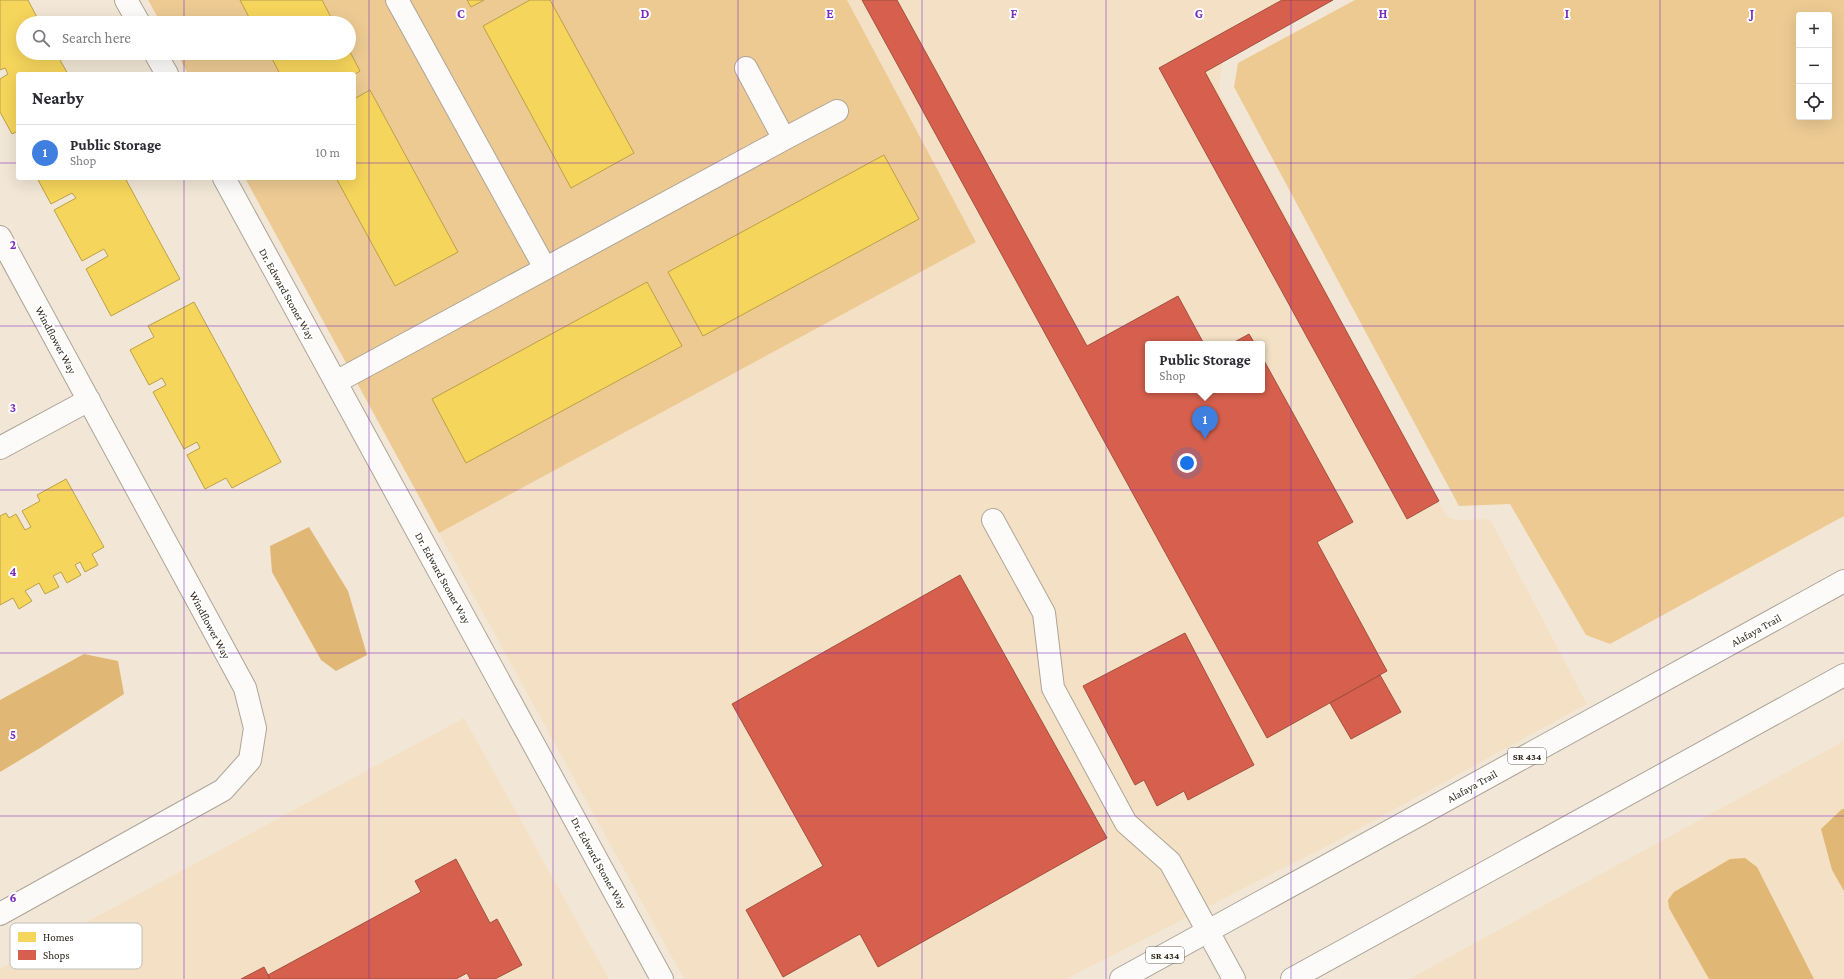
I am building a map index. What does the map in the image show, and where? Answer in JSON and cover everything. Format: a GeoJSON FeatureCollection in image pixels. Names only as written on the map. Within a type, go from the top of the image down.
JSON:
{"type":"FeatureCollection","features":[{"type":"Feature","properties":{"kind":"street"},"geometry":{"type":"LineString","coordinates":[[126,0],[135,16]]}},
{"type":"Feature","properties":{"kind":"street"},"geometry":{"type":"LineString","coordinates":[[397,0],[545,268]]}},
{"type":"Feature","properties":{"kind":"street"},"geometry":{"type":"LineString","coordinates":[[159,60],[166,72]]}},
{"type":"Feature","properties":{"kind":"street"},"geometry":{"type":"LineString","coordinates":[[746,68],[784,138]]}},
{"type":"Feature","properties":{"kind":"street"},"geometry":{"type":"LineString","coordinates":[[336,382],[784,138],[837,111]]}},
{"type":"Feature","properties":{"kind":"street","name":"Dr. Edward Stoner Way"},"geometry":{"type":"LineString","coordinates":[[225,180],[662,979]]}},
{"type":"Feature","properties":{"kind":"street","name":"Windflower Way"},"geometry":{"type":"LineString","coordinates":[[0,237],[245,688],[256,728],[250,760],[222,790],[0,914]]}},
{"type":"Feature","properties":{"kind":"street"},"geometry":{"type":"LineString","coordinates":[[0,448],[89,400]]}},
{"type":"Feature","properties":{"kind":"street"},"geometry":{"type":"LineString","coordinates":[[993,520],[1044,613],[1052,688],[1126,823],[1170,862],[1234,979]]}},
{"type":"Feature","properties":{"kind":"street","name":"Alafaya Trail"},"geometry":{"type":"LineString","coordinates":[[1121,979],[1844,581]]}},
{"type":"Feature","properties":{"kind":"street"},"geometry":{"type":"LineString","coordinates":[[1292,979],[1844,675]]}},
{"type":"Feature","properties":{"kind":"shaded area"},"geometry":{"type":"Polygon","coordinates":[[[148,0],[847,0],[976,242],[439,533],[246,180],[356,180],[356,72],[187,72],[181,60],[356,60],[356,16],[157,16],[148,0]]]}},
{"type":"Feature","properties":{"kind":"shaded area"},"geometry":{"type":"Polygon","coordinates":[[[847,0],[1325,0],[1223,62],[1219,85],[1220,94],[1445,513],[1448,517],[1458,520],[1490,519],[1587,704],[1333,843],[1066,979],[684,979],[439,533],[976,242],[847,0]]]}},
{"type":"Feature","properties":{"kind":"shaded area"},"geometry":{"type":"Polygon","coordinates":[[[1355,0],[1844,0],[1844,516],[1610,644],[1586,635],[1510,504],[1459,506],[1234,87],[1238,63],[1355,0]]]}},
{"type":"Feature","properties":{"kind":"shaded area"},"geometry":{"type":"Polygon","coordinates":[[[309,527],[348,591],[367,655],[336,671],[321,660],[272,572],[270,546],[309,527]]]}},
{"type":"Feature","properties":{"kind":"shaded area"},"geometry":{"type":"Polygon","coordinates":[[[84,654],[118,661],[124,694],[0,772],[0,700],[84,654]]]}},
{"type":"Feature","properties":{"kind":"shaded area"},"geometry":{"type":"Polygon","coordinates":[[[464,718],[609,979],[0,979],[0,969],[10,964],[10,969],[142,969],[142,923],[85,923],[464,718]]]}},
{"type":"Feature","properties":{"kind":"shaded area"},"geometry":{"type":"Polygon","coordinates":[[[1844,741],[1844,979],[1409,979],[1844,741]]]}},
{"type":"Feature","properties":{"kind":"shaded area"},"geometry":{"type":"Polygon","coordinates":[[[1842,809],[1844,809],[1844,891],[1832,870],[1821,829],[1842,809]]]}},
{"type":"Feature","properties":{"kind":"shaded area"},"geometry":{"type":"Polygon","coordinates":[[[1745,858],[1757,867],[1814,979],[1709,979],[1669,908],[1668,900],[1674,892],[1730,859],[1745,858]]]}},
{"type":"Feature","properties":{"kind":"building: Homes"},"geometry":{"type":"Polygon","coordinates":[[[0,0],[28,0],[36,16],[16,16],[16,60],[60,60],[67,72],[16,72],[16,132],[12,134],[0,112],[0,79],[8,74],[5,68],[0,70],[0,0]]]}},
{"type":"Feature","properties":{"kind":"building: Homes"},"geometry":{"type":"Polygon","coordinates":[[[240,0],[322,0],[330,16],[248,16],[240,0]]]}},
{"type":"Feature","properties":{"kind":"building: Homes"},"geometry":{"type":"Polygon","coordinates":[[[467,0],[484,0],[471,7],[467,0]]]}},
{"type":"Feature","properties":{"kind":"building: Homes"},"geometry":{"type":"Polygon","coordinates":[[[530,0],[550,0],[634,153],[571,188],[483,26],[530,0]]]}},
{"type":"Feature","properties":{"kind":"building: Homes"},"geometry":{"type":"Polygon","coordinates":[[[273,60],[354,60],[360,71],[356,74],[356,72],[279,72],[273,60]]]}},
{"type":"Feature","properties":{"kind":"building: Homes"},"geometry":{"type":"Polygon","coordinates":[[[370,90],[458,252],[395,286],[337,180],[356,180],[356,98],[370,90]]]}},
{"type":"Feature","properties":{"kind":"building: Homes"},"geometry":{"type":"Polygon","coordinates":[[[884,155],[919,219],[703,336],[668,272],[884,155]]]}},
{"type":"Feature","properties":{"kind":"building: Homes"},"geometry":{"type":"Polygon","coordinates":[[[38,180],[126,180],[180,279],[111,316],[86,269],[108,256],[104,249],[82,261],[54,210],[76,198],[72,193],[51,204],[38,180]]]}},
{"type":"Feature","properties":{"kind":"building: Homes"},"geometry":{"type":"Polygon","coordinates":[[[647,282],[682,346],[466,463],[432,399],[647,282]]]}},
{"type":"Feature","properties":{"kind":"building: Homes"},"geometry":{"type":"Polygon","coordinates":[[[194,302],[281,462],[232,488],[226,478],[205,489],[187,455],[200,448],[197,442],[184,449],[153,392],[166,385],[162,378],[149,385],[130,350],[154,337],[148,326],[194,302]]]}},
{"type":"Feature","properties":{"kind":"building: Homes"},"geometry":{"type":"Polygon","coordinates":[[[66,479],[104,547],[92,554],[98,565],[85,572],[80,562],[75,565],[81,575],[67,583],[61,572],[53,576],[59,587],[45,594],[39,583],[25,591],[32,601],[19,609],[13,598],[0,605],[0,516],[6,513],[9,518],[16,514],[25,530],[31,527],[22,511],[40,501],[37,495],[66,479]]]}},
{"type":"Feature","properties":{"kind":"building: Shops"},"geometry":{"type":"Polygon","coordinates":[[[862,0],[897,0],[1087,346],[1178,296],[1202,341],[1145,341],[1145,393],[1265,393],[1265,362],[1353,522],[1317,542],[1387,671],[1267,738],[862,0]]]}},
{"type":"Feature","properties":{"kind":"building: Shops"},"geometry":{"type":"Polygon","coordinates":[[[1282,0],[1333,0],[1205,72],[1439,501],[1407,519],[1159,68],[1282,0]]]}},
{"type":"Feature","properties":{"kind":"building: Shops"},"geometry":{"type":"Polygon","coordinates":[[[1249,334],[1253,341],[1236,341],[1249,334]]]}},
{"type":"Feature","properties":{"kind":"building: Shops"},"geometry":{"type":"Polygon","coordinates":[[[960,575],[1107,838],[878,967],[860,934],[783,977],[746,910],[823,866],[732,704],[960,575]]]}},
{"type":"Feature","properties":{"kind":"building: Shops"},"geometry":{"type":"Polygon","coordinates":[[[1185,633],[1254,765],[1188,800],[1184,791],[1157,806],[1144,780],[1135,785],[1083,686],[1185,633]]]}},
{"type":"Feature","properties":{"kind":"building: Shops"},"geometry":{"type":"Polygon","coordinates":[[[1380,675],[1401,712],[1351,739],[1330,703],[1380,675]]]}},
{"type":"Feature","properties":{"kind":"building: Shops"},"geometry":{"type":"Polygon","coordinates":[[[456,859],[490,923],[497,919],[522,965],[495,979],[470,979],[467,973],[456,979],[270,979],[268,975],[421,892],[415,881],[456,859]]]}},
{"type":"Feature","properties":{"kind":"building: Shops"},"geometry":{"type":"Polygon","coordinates":[[[264,967],[270,979],[241,979],[264,967]]]}},
{"type":"Feature","properties":{"kind":"place","name":"Public Storage"},"geometry":{"type":"Point","coordinates":[1205,439]}}]}
